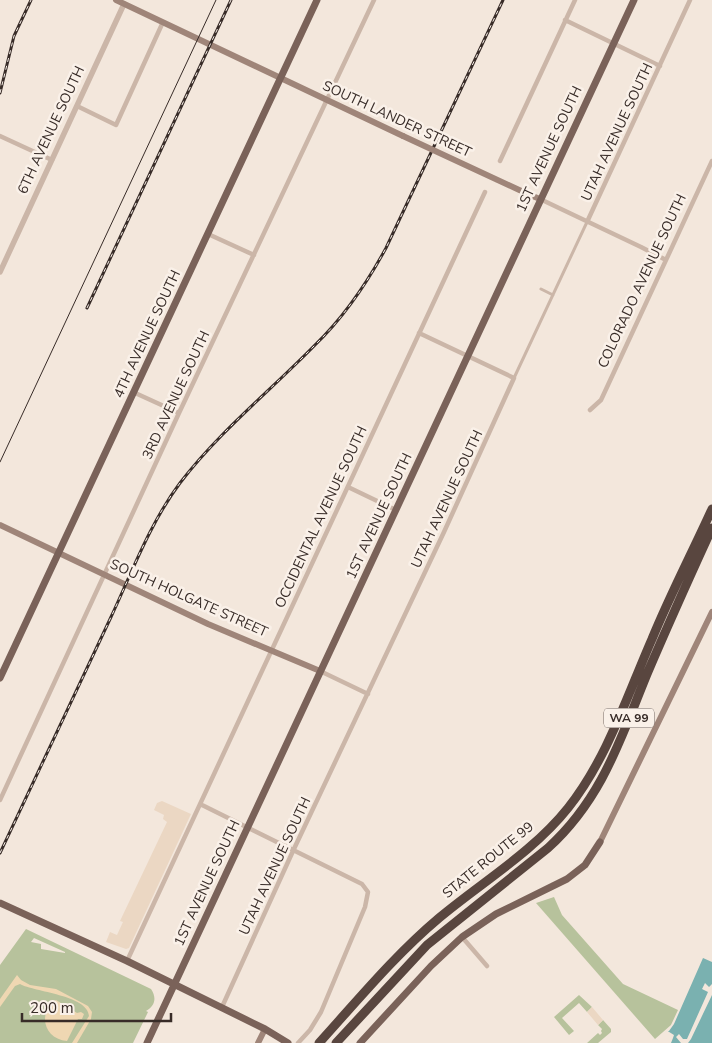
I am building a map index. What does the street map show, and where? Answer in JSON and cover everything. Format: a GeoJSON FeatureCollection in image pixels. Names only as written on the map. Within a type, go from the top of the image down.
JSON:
{"type":"FeatureCollection","features":[{"type":"Feature","properties":{"kind":"highway","name":"STATE ROUTE 99"},"geometry":{"type":"LineString","coordinates":[[319,1043],[397,957],[438,918],[524,852],[559,818],[578,796],[607,744],[653,636],[712,509]]}},
{"type":"Feature","properties":{"kind":"highway","name":"STATE ROUTE 99"},"geometry":{"type":"LineString","coordinates":[[336,1043],[428,945],[506,881],[530,864],[560,838],[582,812],[604,776],[712,528]]}},
{"type":"Feature","properties":{"kind":"main road","name":"SOUTH LANDER STREET"},"geometry":{"type":"LineString","coordinates":[[116,0],[125,2],[163,22],[540,200]]}},
{"type":"Feature","properties":{"kind":"main road","name":"4TH AVENUE SOUTH"},"geometry":{"type":"LineString","coordinates":[[0,678],[317,0]]}},
{"type":"Feature","properties":{"kind":"main road","name":"1ST AVENUE SOUTH"},"geometry":{"type":"LineString","coordinates":[[147,1043],[634,0]]}},
{"type":"Feature","properties":{"kind":"main road","name":"SOUTH HOLGATE STREET"},"geometry":{"type":"LineString","coordinates":[[0,525],[208,624],[320,671]]}},
{"type":"Feature","properties":{"kind":"main road"},"geometry":{"type":"LineString","coordinates":[[359,1043],[431,966],[462,937],[496,914],[567,879],[585,865],[600,842],[712,612]]}},
{"type":"Feature","properties":{"kind":"main road"},"geometry":{"type":"LineString","coordinates":[[0,903],[222,1007],[288,1043]]}},
{"type":"Feature","properties":{"kind":"main road"},"geometry":{"type":"LineString","coordinates":[[258,1043],[265,1029]]}},
{"type":"Feature","properties":{"kind":"street","name":"3RD AVENUE SOUTH"},"geometry":{"type":"LineString","coordinates":[[0,800],[179,413],[374,0]]}},
{"type":"Feature","properties":{"kind":"street"},"geometry":{"type":"LineString","coordinates":[[500,161],[575,0]]}},
{"type":"Feature","properties":{"kind":"street","name":"UTAH AVENUE SOUTH"},"geometry":{"type":"LineString","coordinates":[[222,1007],[690,0]]}},
{"type":"Feature","properties":{"kind":"street","name":"6TH AVENUE SOUTH"},"geometry":{"type":"LineString","coordinates":[[0,272],[125,2]]}},
{"type":"Feature","properties":{"kind":"street"},"geometry":{"type":"LineString","coordinates":[[565,20],[660,66]]}},
{"type":"Feature","properties":{"kind":"street"},"geometry":{"type":"LineString","coordinates":[[77,106],[116,125],[163,22]]}},
{"type":"Feature","properties":{"kind":"street"},"geometry":{"type":"LineString","coordinates":[[0,136],[52,160]]}},
{"type":"Feature","properties":{"kind":"street","name":"COLORADO AVENUE SOUTH"},"geometry":{"type":"LineString","coordinates":[[590,410],[601,400],[712,160]]}},
{"type":"Feature","properties":{"kind":"street","name":"OCCIDENTAL AVENUE SOUTH"},"geometry":{"type":"LineString","coordinates":[[127,961],[485,192]]}},
{"type":"Feature","properties":{"kind":"street","name":"SOUTH LANDER STREET"},"geometry":{"type":"LineString","coordinates":[[540,200],[666,260]]}},
{"type":"Feature","properties":{"kind":"street"},"geometry":{"type":"LineString","coordinates":[[208,234],[254,256]]}},
{"type":"Feature","properties":{"kind":"street"},"geometry":{"type":"LineString","coordinates":[[541,289],[553,294]]}},
{"type":"Feature","properties":{"kind":"street"},"geometry":{"type":"LineString","coordinates":[[420,334],[514,378]]}},
{"type":"Feature","properties":{"kind":"street"},"geometry":{"type":"LineString","coordinates":[[134,392],[179,413]]}},
{"type":"Feature","properties":{"kind":"street"},"geometry":{"type":"LineString","coordinates":[[348,487],[396,510]]}},
{"type":"Feature","properties":{"kind":"street","name":"SOUTH HOLGATE STREET"},"geometry":{"type":"LineString","coordinates":[[320,671],[368,694]]}},
{"type":"Feature","properties":{"kind":"street"},"geometry":{"type":"LineString","coordinates":[[200,804],[362,884],[368,890],[369,894],[365,906],[321,1012],[310,1030],[298,1043]]}},
{"type":"Feature","properties":{"kind":"street"},"geometry":{"type":"LineString","coordinates":[[462,937],[487,966]]}},
{"type":"Feature","properties":{"kind":"green space"},"geometry":{"type":"Polygon","coordinates":[[[554,897],[562,915],[623,984],[678,1010],[671,1025],[655,1039],[536,903],[554,897]]]}},
{"type":"Feature","properties":{"kind":"green space"},"geometry":{"type":"Polygon","coordinates":[[[26,929],[151,989],[154,1001],[146,1011],[148,1012],[133,1043],[0,1043],[0,965],[26,929]],[[34,938],[31,942],[41,944],[41,949],[65,952],[34,938]]]}},
{"type":"Feature","properties":{"kind":"green space"},"geometry":{"type":"Polygon","coordinates":[[[579,995],[592,1007],[587,1012],[579,1003],[562,1018],[574,1031],[569,1035],[554,1017],[579,995]]]}},
{"type":"Feature","properties":{"kind":"green space"},"geometry":{"type":"Polygon","coordinates":[[[603,1020],[611,1029],[611,1032],[598,1043],[587,1043],[598,1033],[600,1035],[602,1033],[602,1029],[598,1025],[603,1020]]]}},
{"type":"Feature","properties":{"kind":"sand"},"geometry":{"type":"Polygon","coordinates":[[[17,975],[21,980],[30,985],[56,989],[88,1006],[92,1012],[91,1019],[77,1043],[72,1043],[89,1016],[86,1009],[80,1003],[20,984],[15,986],[0,1007],[0,999],[17,975]]]}},
{"type":"Feature","properties":{"kind":"sand"},"geometry":{"type":"Polygon","coordinates":[[[56,1000],[77,1013],[81,1012],[84,1014],[82,1019],[78,1019],[67,1041],[53,1036],[48,1031],[46,1025],[46,1012],[56,1000]]]}},
{"type":"Feature","properties":{"kind":"shaded area"},"geometry":{"type":"Polygon","coordinates":[[[162,801],[191,814],[129,948],[126,949],[106,942],[110,932],[117,935],[123,922],[120,921],[167,822],[163,819],[164,815],[154,810],[157,803],[162,801]]]}},
{"type":"Feature","properties":{"kind":"shaded area"},"geometry":{"type":"Polygon","coordinates":[[[592,1007],[603,1020],[598,1025],[587,1012],[592,1007]]]}},
{"type":"Feature","properties":{"kind":"water"},"geometry":{"type":"Polygon","coordinates":[[[703,958],[712,962],[712,1043],[664,1043],[668,1031],[674,1024],[703,958]]]}},
{"type":"Feature","properties":{"kind":"pier"},"geometry":{"type":"Polygon","coordinates":[[[705,983],[709,987],[712,984],[712,995],[691,1039],[688,1043],[681,1043],[676,1037],[679,1034],[683,1039],[687,1039],[708,992],[702,989],[705,983]]]}},
{"type":"Feature","properties":{"kind":"pier"},"geometry":{"type":"Polygon","coordinates":[[[666,1030],[674,1035],[673,1038],[671,1043],[661,1043],[666,1030]]]}},
{"type":"Feature","properties":{"kind":"tram line"},"geometry":{"type":"LineString","coordinates":[[0,462],[216,0]]}},
{"type":"Feature","properties":{"kind":"railway"},"geometry":{"type":"LineString","coordinates":[[0,93],[14,36],[31,0]]}},
{"type":"Feature","properties":{"kind":"railway"},"geometry":{"type":"LineString","coordinates":[[87,308],[231,0]]}},
{"type":"Feature","properties":{"kind":"railway"},"geometry":{"type":"LineString","coordinates":[[0,853],[142,548],[169,498],[211,446],[326,334],[363,287],[386,248],[503,0]]}}]}
